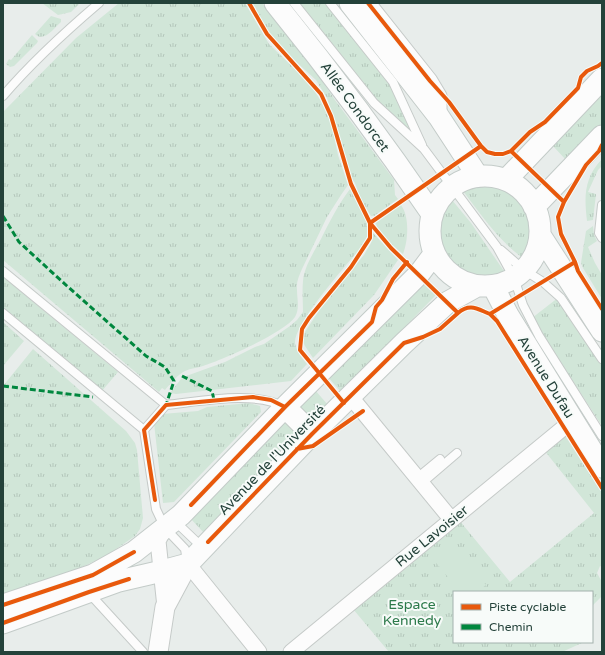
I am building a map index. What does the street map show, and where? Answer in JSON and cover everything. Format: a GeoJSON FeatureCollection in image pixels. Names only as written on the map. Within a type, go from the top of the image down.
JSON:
{"type":"FeatureCollection","features":[{"type":"Feature","properties":{"kind":"main road","name":"Allée Condorcet"},"geometry":{"type":"LineString","coordinates":[[275,3],[314,51],[369,124],[432,214]]}},
{"type":"Feature","properties":{"kind":"main road"},"geometry":{"type":"LineString","coordinates":[[350,3],[439,117],[477,175]]}},
{"type":"Feature","properties":{"kind":"main road"},"geometry":{"type":"LineString","coordinates":[[506,180],[602,79]]}},
{"type":"Feature","properties":{"kind":"main road"},"geometry":{"type":"LineString","coordinates":[[534,207],[602,136]]}},
{"type":"Feature","properties":{"kind":"main road"},"geometry":{"type":"LineString","coordinates":[[477,175],[506,180],[522,191],[534,207],[539,220],[540,235],[532,260],[519,274],[504,283],[485,286],[461,282],[445,270],[434,254],[429,234],[432,214],[440,199],[452,187],[477,175]]}},
{"type":"Feature","properties":{"kind":"main road"},"geometry":{"type":"LineString","coordinates":[[540,235],[602,331]]}},
{"type":"Feature","properties":{"kind":"main road","name":"Avenue de l'Université"},"geometry":{"type":"LineString","coordinates":[[3,606],[93,575],[134,552],[181,515],[285,407],[419,274],[434,254]]}},
{"type":"Feature","properties":{"kind":"main road","name":"Avenue de l'Université"},"geometry":{"type":"LineString","coordinates":[[188,564],[312,434],[448,302],[485,286]]}},
{"type":"Feature","properties":{"kind":"main road","name":"Avenue Dufau"},"geometry":{"type":"LineString","coordinates":[[485,286],[508,315],[602,467]]}},
{"type":"Feature","properties":{"kind":"main road"},"geometry":{"type":"LineString","coordinates":[[285,407],[312,434]]}},
{"type":"Feature","properties":{"kind":"main road"},"geometry":{"type":"LineString","coordinates":[[3,623],[119,581],[162,572],[188,564]]}},
{"type":"Feature","properties":{"kind":"street"},"geometry":{"type":"LineString","coordinates":[[368,3],[430,81],[438,96],[439,117]]}},
{"type":"Feature","properties":{"kind":"street"},"geometry":{"type":"LineString","coordinates":[[350,396],[452,519]]}},
{"type":"Feature","properties":{"kind":"street","name":"Rue Lavoisier"},"geometry":{"type":"LineString","coordinates":[[291,652],[573,420]]}},
{"type":"Feature","properties":{"kind":"street"},"geometry":{"type":"LineString","coordinates":[[158,652],[165,607],[158,541],[165,528]]}},
{"type":"Feature","properties":{"kind":"street"},"geometry":{"type":"LineString","coordinates":[[165,607],[188,564],[259,652]]}},
{"type":"Feature","properties":{"kind":"lane"},"geometry":{"type":"LineString","coordinates":[[3,96],[20,77],[76,23],[100,3]]}},
{"type":"Feature","properties":{"kind":"lane"},"geometry":{"type":"LineString","coordinates":[[294,3],[374,104],[424,149]]}},
{"type":"Feature","properties":{"kind":"lane"},"geometry":{"type":"LineString","coordinates":[[330,3],[393,82],[424,149],[519,274],[523,305],[539,336],[602,436]]}},
{"type":"Feature","properties":{"kind":"lane"},"geometry":{"type":"LineString","coordinates":[[602,205],[600,233],[602,238]]}},
{"type":"Feature","properties":{"kind":"lane"},"geometry":{"type":"LineString","coordinates":[[497,247],[519,274],[543,282],[561,298],[602,359]]}},
{"type":"Feature","properties":{"kind":"lane"},"geometry":{"type":"LineString","coordinates":[[3,271],[166,405]]}},
{"type":"Feature","properties":{"kind":"lane"},"geometry":{"type":"LineString","coordinates":[[3,314],[144,430],[156,509],[165,528],[185,549],[188,564]]}},
{"type":"Feature","properties":{"kind":"lane"},"geometry":{"type":"LineString","coordinates":[[144,430],[166,405],[253,397],[270,400],[285,407]]}},
{"type":"Feature","properties":{"kind":"lane"},"geometry":{"type":"LineString","coordinates":[[420,480],[457,453]]}},
{"type":"Feature","properties":{"kind":"lane"},"geometry":{"type":"LineString","coordinates":[[420,480],[440,459]]}},
{"type":"Feature","properties":{"kind":"lane"},"geometry":{"type":"LineString","coordinates":[[165,528],[180,526],[202,548]]}},
{"type":"Feature","properties":{"kind":"lane"},"geometry":{"type":"LineString","coordinates":[[89,592],[143,652]]}},
{"type":"Feature","properties":{"kind":"green space"},"geometry":{"type":"Polygon","coordinates":[[[42,3],[80,3],[71,12],[58,15],[42,3]]]}},
{"type":"Feature","properties":{"kind":"green space"},"geometry":{"type":"Polygon","coordinates":[[[119,3],[245,3],[269,44],[311,85],[330,117],[338,155],[348,185],[327,217],[300,274],[297,284],[298,307],[295,317],[279,331],[238,352],[212,363],[185,371],[165,390],[162,388],[159,392],[3,260],[3,112],[76,38],[119,3]]]}},
{"type":"Feature","properties":{"kind":"green space"},"geometry":{"type":"Polygon","coordinates":[[[252,3],[262,3],[316,72],[394,180],[395,195],[398,199],[374,216],[371,216],[361,200],[352,179],[327,98],[316,80],[283,50],[272,37],[257,16],[256,8],[252,3]]]}},
{"type":"Feature","properties":{"kind":"green space"},"geometry":{"type":"Polygon","coordinates":[[[299,3],[325,3],[391,85],[415,137],[377,100],[299,3]]]}},
{"type":"Feature","properties":{"kind":"green space"},"geometry":{"type":"Polygon","coordinates":[[[51,16],[61,19],[61,22],[45,36],[42,37],[35,34],[51,16]]]}},
{"type":"Feature","properties":{"kind":"green space"},"geometry":{"type":"Polygon","coordinates":[[[32,35],[38,41],[37,43],[14,66],[10,67],[6,64],[9,59],[11,60],[32,35]]]}},
{"type":"Feature","properties":{"kind":"green space"},"geometry":{"type":"Polygon","coordinates":[[[602,95],[602,124],[567,161],[553,146],[602,95]]]}},
{"type":"Feature","properties":{"kind":"green space"},"geometry":{"type":"Polygon","coordinates":[[[602,159],[602,166],[598,170],[588,192],[596,194],[593,220],[587,221],[587,188],[592,173],[602,159]]]}},
{"type":"Feature","properties":{"kind":"green space"},"geometry":{"type":"Polygon","coordinates":[[[481,184],[497,185],[509,189],[518,196],[525,205],[530,215],[532,237],[529,249],[524,259],[498,236],[463,191],[481,184]]]}},
{"type":"Feature","properties":{"kind":"green space"},"geometry":{"type":"Polygon","coordinates":[[[350,189],[368,225],[368,234],[364,244],[312,308],[297,334],[295,343],[297,349],[307,364],[291,381],[176,394],[170,393],[181,379],[225,362],[264,344],[297,320],[303,312],[303,281],[307,265],[334,213],[350,189]]]}},
{"type":"Feature","properties":{"kind":"green space"},"geometry":{"type":"Polygon","coordinates":[[[452,200],[471,223],[506,274],[494,278],[482,279],[470,276],[459,270],[450,262],[443,252],[439,241],[439,228],[444,213],[452,200]]]}},
{"type":"Feature","properties":{"kind":"green space"},"geometry":{"type":"Polygon","coordinates":[[[401,205],[407,222],[406,243],[403,254],[383,235],[376,223],[401,205]]]}},
{"type":"Feature","properties":{"kind":"green space"},"geometry":{"type":"Polygon","coordinates":[[[593,226],[594,235],[597,241],[588,247],[602,275],[602,299],[581,263],[586,231],[593,226]]]}},
{"type":"Feature","properties":{"kind":"green space"},"geometry":{"type":"Polygon","coordinates":[[[373,233],[398,260],[374,295],[313,358],[303,342],[303,335],[324,303],[364,255],[371,243],[373,233]]]}},
{"type":"Feature","properties":{"kind":"green space"},"geometry":{"type":"Polygon","coordinates":[[[3,277],[118,372],[101,392],[3,309],[3,277]]]}},
{"type":"Feature","properties":{"kind":"green space"},"geometry":{"type":"Polygon","coordinates":[[[421,281],[436,295],[341,392],[328,377],[421,281]]]}},
{"type":"Feature","properties":{"kind":"green space"},"geometry":{"type":"Polygon","coordinates":[[[559,297],[602,364],[602,426],[532,318],[559,297]]]}},
{"type":"Feature","properties":{"kind":"green space"},"geometry":{"type":"Polygon","coordinates":[[[3,322],[24,341],[3,366],[3,322]]]}},
{"type":"Feature","properties":{"kind":"green space"},"geometry":{"type":"Polygon","coordinates":[[[33,349],[126,431],[135,443],[137,450],[143,518],[140,529],[135,536],[106,556],[71,572],[3,595],[3,386],[33,349]]]}},
{"type":"Feature","properties":{"kind":"green space"},"geometry":{"type":"Polygon","coordinates":[[[315,390],[328,405],[204,533],[190,518],[315,390]]]}},
{"type":"Feature","properties":{"kind":"green space"},"geometry":{"type":"Polygon","coordinates":[[[249,403],[260,406],[261,412],[174,502],[163,503],[154,423],[162,414],[198,411],[207,407],[249,403]]]}},
{"type":"Feature","properties":{"kind":"green space","name":"Espace Kennedy"},"geometry":{"type":"Polygon","coordinates":[[[560,437],[566,437],[602,493],[602,567],[600,566],[597,573],[602,582],[602,596],[593,605],[593,591],[453,591],[453,643],[582,643],[562,652],[389,652],[353,609],[459,520],[510,582],[594,513],[544,450],[560,437]]]}},
{"type":"Feature","properties":{"kind":"green space"},"geometry":{"type":"Polygon","coordinates":[[[452,543],[486,585],[478,591],[459,591],[433,559],[452,543]]]}},
{"type":"Feature","properties":{"kind":"marked path"},"geometry":{"type":"LineString","coordinates":[[3,216],[19,242],[146,356],[165,367],[174,381],[166,405]]}},
{"type":"Feature","properties":{"kind":"marked path"},"geometry":{"type":"LineString","coordinates":[[182,376],[212,391],[214,400]]}},
{"type":"Feature","properties":{"kind":"marked path"},"geometry":{"type":"LineString","coordinates":[[3,386],[93,397]]}},
{"type":"Feature","properties":{"kind":"cycle path"},"geometry":{"type":"LineString","coordinates":[[249,3],[267,34],[321,94],[331,116],[351,184],[370,223],[370,238],[351,267],[309,318],[302,329],[300,350],[344,403]]}},
{"type":"Feature","properties":{"kind":"cycle path"},"geometry":{"type":"LineString","coordinates":[[368,3],[430,81],[449,102],[481,146]]}},
{"type":"Feature","properties":{"kind":"cycle path"},"geometry":{"type":"LineString","coordinates":[[511,151],[564,202],[558,217],[561,234],[575,262],[490,314],[474,308],[466,308],[458,313],[391,248],[370,223],[481,146],[487,152],[495,154],[503,154],[511,151],[530,132],[545,122],[578,88],[581,77],[587,71],[602,63]]}},
{"type":"Feature","properties":{"kind":"cycle path"},"geometry":{"type":"LineString","coordinates":[[564,202],[586,165],[599,151],[602,145]]}},
{"type":"Feature","properties":{"kind":"cycle path"},"geometry":{"type":"LineString","coordinates":[[191,505],[285,407],[372,322],[376,307],[382,300],[393,279],[407,262]]}},
{"type":"Feature","properties":{"kind":"cycle path"},"geometry":{"type":"LineString","coordinates":[[575,262],[578,271],[602,309]]}},
{"type":"Feature","properties":{"kind":"cycle path"},"geometry":{"type":"LineString","coordinates":[[208,542],[312,434],[404,343],[423,337],[440,329],[458,313]]}},
{"type":"Feature","properties":{"kind":"cycle path"},"geometry":{"type":"LineString","coordinates":[[490,314],[497,321],[602,488]]}},
{"type":"Feature","properties":{"kind":"cycle path"},"geometry":{"type":"LineString","coordinates":[[155,500],[144,430],[166,405],[253,397],[271,400],[285,407]]}},
{"type":"Feature","properties":{"kind":"cycle path"},"geometry":{"type":"LineString","coordinates":[[297,449],[313,446],[363,411]]}},
{"type":"Feature","properties":{"kind":"cycle path"},"geometry":{"type":"LineString","coordinates":[[3,605],[93,575],[134,552]]}},
{"type":"Feature","properties":{"kind":"cycle path"},"geometry":{"type":"LineString","coordinates":[[3,623],[129,579]]}}]}
